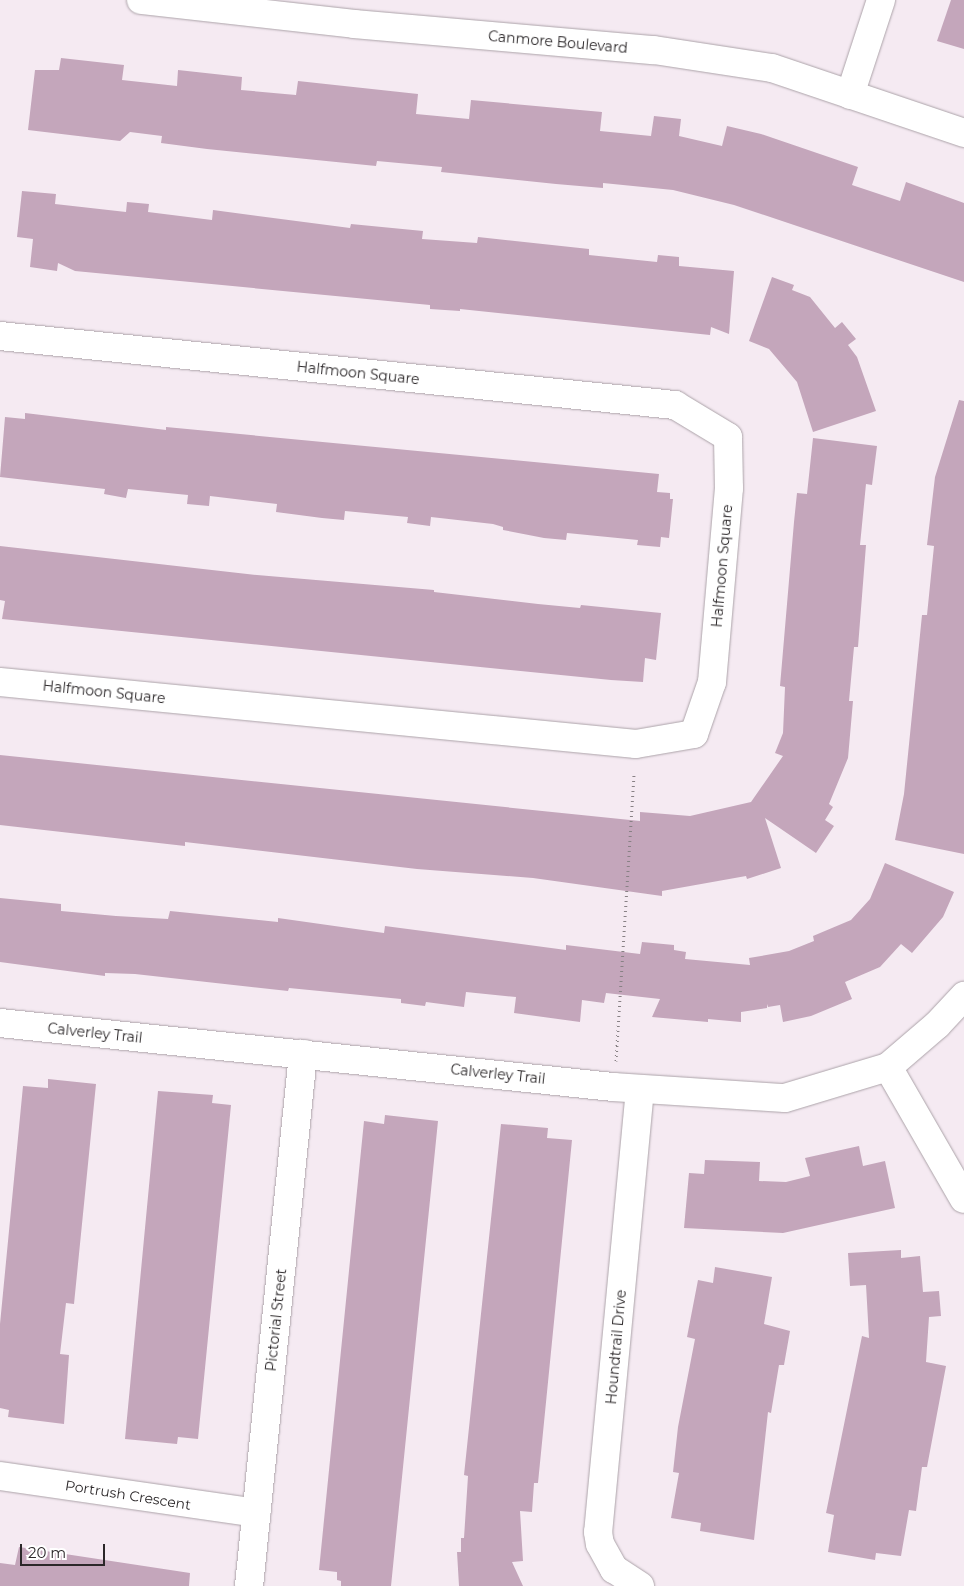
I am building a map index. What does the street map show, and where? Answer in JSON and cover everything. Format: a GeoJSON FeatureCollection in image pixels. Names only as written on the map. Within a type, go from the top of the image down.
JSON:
{"type":"FeatureCollection","features":[{"type":"Feature","properties":{"kind":"street","name":"Canmore Boulevard"},"geometry":{"type":"LineString","coordinates":[[142,0],[354,24],[654,50],[772,68],[964,133]]}},
{"type":"Feature","properties":{"kind":"street"},"geometry":{"type":"LineString","coordinates":[[850,95],[881,0]]}},
{"type":"Feature","properties":{"kind":"street","name":"Halfmoon Square"},"geometry":{"type":"LineString","coordinates":[[0,336],[675,405],[728,437],[729,488],[712,682],[694,734],[636,744],[0,682]]}},
{"type":"Feature","properties":{"kind":"street","name":"Calverley Trail"},"geometry":{"type":"LineString","coordinates":[[0,1023],[627,1088],[785,1098],[888,1067],[937,1025],[964,996]]}},
{"type":"Feature","properties":{"kind":"street","name":"Pictorial Street"},"geometry":{"type":"LineString","coordinates":[[249,1586],[303,1054]]}},
{"type":"Feature","properties":{"kind":"street"},"geometry":{"type":"LineString","coordinates":[[888,1067],[964,1199]]}},
{"type":"Feature","properties":{"kind":"street","name":"Houndtrail Drive"},"geometry":{"type":"LineString","coordinates":[[627,1088],[598,1532],[600,1544],[614,1569],[640,1586]]}},
{"type":"Feature","properties":{"kind":"street","name":"Portrush Crescent"},"geometry":{"type":"LineString","coordinates":[[0,1476],[256,1513]]}},
{"type":"Feature","properties":{"kind":"path"},"geometry":{"type":"LineString","coordinates":[[627,1088],[636,744]]}},
{"type":"Feature","properties":{"kind":"building"},"geometry":{"type":"Polygon","coordinates":[[[951,0],[964,0],[964,49],[937,41],[951,0]]]}},
{"type":"Feature","properties":{"kind":"building"},"geometry":{"type":"Polygon","coordinates":[[[61,58],[124,65],[122,80],[177,86],[178,70],[242,77],[241,90],[296,95],[298,81],[418,94],[416,114],[469,119],[471,100],[602,112],[600,131],[651,136],[654,116],[681,119],[679,136],[722,146],[727,126],[761,134],[858,167],[852,185],[900,201],[906,182],[964,203],[964,282],[734,205],[673,190],[603,183],[603,188],[556,184],[441,172],[442,167],[377,161],[376,166],[207,149],[161,143],[162,136],[130,132],[120,141],[28,130],[35,70],[59,70],[61,58]]]}},
{"type":"Feature","properties":{"kind":"building"},"geometry":{"type":"Polygon","coordinates":[[[22,191],[56,194],[55,204],[126,212],[127,202],[149,204],[148,212],[212,220],[213,210],[350,228],[351,224],[423,231],[422,239],[477,243],[478,237],[589,249],[589,255],[657,262],[658,255],[679,257],[679,266],[734,271],[729,334],[711,327],[710,335],[460,309],[460,311],[430,309],[430,305],[75,271],[58,263],[57,271],[30,267],[33,239],[17,237],[22,191]]]}},
{"type":"Feature","properties":{"kind":"building"},"geometry":{"type":"Polygon","coordinates":[[[772,277],[794,285],[792,290],[810,297],[835,328],[842,322],[856,339],[848,345],[857,357],[876,411],[813,432],[797,382],[769,349],[749,341],[772,277]]]}},
{"type":"Feature","properties":{"kind":"building"},"geometry":{"type":"Polygon","coordinates":[[[959,400],[964,401],[964,854],[895,840],[904,794],[922,615],[927,615],[934,546],[927,545],[935,477],[959,400]]]}},
{"type":"Feature","properties":{"kind":"building"},"geometry":{"type":"Polygon","coordinates":[[[25,413],[166,430],[166,427],[659,474],[657,492],[670,493],[670,499],[673,499],[669,538],[661,537],[660,547],[637,545],[638,540],[567,533],[566,540],[544,538],[503,530],[503,527],[493,524],[431,517],[430,526],[407,523],[408,517],[345,511],[344,520],[322,518],[276,512],[277,504],[210,496],[209,506],[187,504],[188,495],[128,489],[126,498],[104,494],[105,489],[0,477],[5,417],[25,419],[25,413]]]}},
{"type":"Feature","properties":{"kind":"building"},"geometry":{"type":"Polygon","coordinates":[[[813,438],[877,446],[872,485],[866,484],[860,545],[866,545],[858,647],[854,647],[849,701],[853,701],[848,758],[829,804],[833,807],[825,820],[834,826],[816,853],[765,818],[781,868],[747,879],[746,876],[662,891],[662,896],[533,878],[417,869],[185,842],[185,846],[0,825],[0,755],[640,821],[640,812],[690,816],[751,802],[783,756],[775,753],[783,733],[785,687],[780,686],[794,522],[797,493],[807,494],[813,438]]]}},
{"type":"Feature","properties":{"kind":"building"},"geometry":{"type":"Polygon","coordinates":[[[0,546],[257,575],[434,590],[434,592],[538,604],[580,608],[581,605],[661,613],[656,660],[645,658],[643,682],[611,680],[2,619],[5,601],[0,600],[0,546]]]}},
{"type":"Feature","properties":{"kind":"building"},"geometry":{"type":"Polygon","coordinates":[[[885,863],[954,892],[943,917],[912,953],[901,944],[880,967],[845,982],[852,999],[811,1016],[783,1022],[780,1005],[768,1007],[767,1004],[767,1008],[741,1012],[741,1022],[708,1019],[708,1022],[652,1017],[660,999],[606,993],[604,1003],[582,1000],[580,1022],[514,1013],[516,997],[466,992],[464,1007],[426,1002],[425,1006],[401,1003],[401,999],[289,988],[288,991],[135,974],[105,973],[105,976],[0,962],[0,898],[61,904],[61,911],[168,919],[170,911],[278,922],[278,918],[384,933],[385,926],[566,950],[566,945],[640,954],[642,942],[674,945],[674,950],[686,952],[685,959],[750,965],[749,958],[789,951],[814,941],[813,936],[851,920],[870,899],[885,863]]]}},
{"type":"Feature","properties":{"kind":"building"},"geometry":{"type":"Polygon","coordinates":[[[48,1079],[96,1084],[74,1304],[66,1303],[60,1354],[69,1355],[64,1424],[8,1417],[9,1410],[0,1408],[0,1324],[23,1086],[48,1088],[48,1079]]]}},
{"type":"Feature","properties":{"kind":"building"},"geometry":{"type":"Polygon","coordinates":[[[158,1091],[213,1095],[212,1103],[231,1105],[198,1439],[178,1437],[177,1444],[125,1439],[158,1091]]]}},
{"type":"Feature","properties":{"kind":"building"},"geometry":{"type":"Polygon","coordinates":[[[385,1115],[438,1121],[391,1586],[341,1586],[341,1581],[337,1580],[337,1572],[319,1570],[364,1121],[384,1124],[385,1115]]]}},
{"type":"Feature","properties":{"kind":"building"},"geometry":{"type":"Polygon","coordinates":[[[501,1124],[548,1128],[547,1138],[572,1140],[538,1483],[534,1483],[532,1512],[520,1511],[523,1561],[512,1562],[523,1586],[459,1586],[457,1552],[461,1552],[461,1538],[464,1538],[468,1476],[464,1475],[501,1124]]]}},
{"type":"Feature","properties":{"kind":"building"},"geometry":{"type":"Polygon","coordinates":[[[859,1146],[863,1166],[885,1161],[895,1208],[783,1233],[684,1228],[689,1173],[704,1174],[705,1160],[760,1162],[759,1181],[786,1182],[810,1176],[805,1158],[859,1146]]]}},
{"type":"Feature","properties":{"kind":"building"},"geometry":{"type":"Polygon","coordinates":[[[901,1250],[901,1258],[920,1256],[923,1292],[939,1291],[941,1316],[929,1317],[926,1362],[946,1366],[927,1467],[922,1467],[916,1511],[909,1510],[901,1556],[876,1553],[875,1560],[828,1552],[834,1515],[826,1513],[862,1336],[869,1338],[866,1285],[850,1286],[848,1253],[901,1250]]]}},
{"type":"Feature","properties":{"kind":"building"},"geometry":{"type":"Polygon","coordinates":[[[715,1267],[772,1277],[764,1324],[790,1331],[784,1365],[779,1365],[771,1413],[768,1412],[754,1540],[700,1531],[701,1523],[671,1518],[679,1473],[673,1472],[678,1427],[695,1339],[687,1337],[698,1280],[713,1283],[715,1267]]]}},
{"type":"Feature","properties":{"kind":"building"},"geometry":{"type":"Polygon","coordinates":[[[19,1547],[190,1573],[189,1586],[0,1586],[0,1563],[15,1565],[19,1547]]]}}]}
